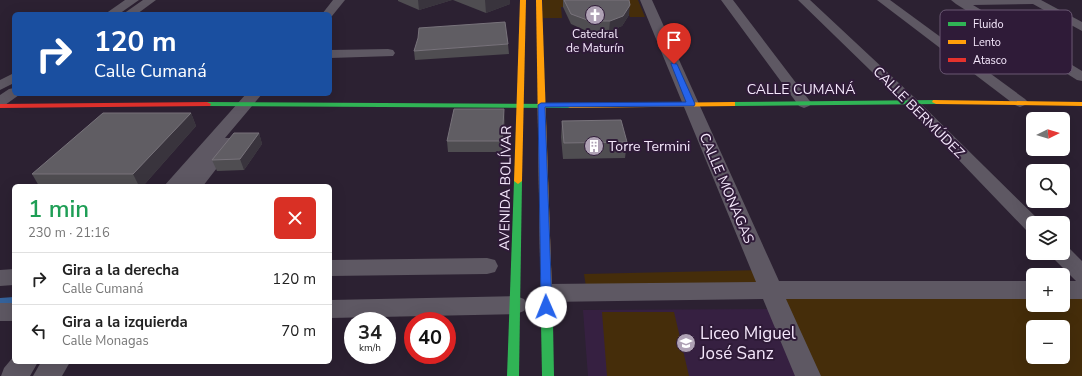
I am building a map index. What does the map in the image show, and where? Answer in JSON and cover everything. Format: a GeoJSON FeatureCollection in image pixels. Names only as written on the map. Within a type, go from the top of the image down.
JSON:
{"type":"FeatureCollection","features":[{"type":"Feature","properties":{"kind":"street"},"geometry":{"type":"LineString","coordinates":[[114,12],[133,0]]}},
{"type":"Feature","properties":{"kind":"street"},"geometry":{"type":"LineString","coordinates":[[132,12],[150,0]]}},
{"type":"Feature","properties":{"kind":"street"},"geometry":{"type":"LineString","coordinates":[[323,9],[339,0]]}},
{"type":"Feature","properties":{"kind":"street","name":"AVENIDA BOLÍVAR"},"geometry":{"type":"LineString","coordinates":[[513,376],[523,0]]}},
{"type":"Feature","properties":{"kind":"street"},"geometry":{"type":"LineString","coordinates":[[539,0],[548,376]]}},
{"type":"Feature","properties":{"kind":"street","name":"CALLE MONAGAS"},"geometry":{"type":"LineString","coordinates":[[646,0],[808,376]]}},
{"type":"Feature","properties":{"kind":"street"},"geometry":{"type":"LineString","coordinates":[[727,0],[804,103]]}},
{"type":"Feature","properties":{"kind":"street","name":"CALLE BERMÚDEZ"},"geometry":{"type":"LineString","coordinates":[[804,0],[911,102],[1026,218]]}},
{"type":"Feature","properties":{"kind":"street"},"geometry":{"type":"LineString","coordinates":[[883,0],[940,42]]}},
{"type":"Feature","properties":{"kind":"street"},"geometry":{"type":"LineString","coordinates":[[959,1],[1033,0],[1051,10]]}},
{"type":"Feature","properties":{"kind":"street"},"geometry":{"type":"LineString","coordinates":[[959,1],[974,10]]}},
{"type":"Feature","properties":{"kind":"street"},"geometry":{"type":"LineString","coordinates":[[1072,21],[1082,27]]}},
{"type":"Feature","properties":{"kind":"street"},"geometry":{"type":"LineString","coordinates":[[332,54],[388,53]]}},
{"type":"Feature","properties":{"kind":"street"},"geometry":{"type":"LineString","coordinates":[[1072,71],[1082,77]]}},
{"type":"Feature","properties":{"kind":"street"},"geometry":{"type":"LineString","coordinates":[[982,74],[1020,102]]}},
{"type":"Feature","properties":{"kind":"street"},"geometry":{"type":"LineString","coordinates":[[0,86],[12,78]]}},
{"type":"Feature","properties":{"kind":"street"},"geometry":{"type":"LineString","coordinates":[[0,102],[12,93]]}},
{"type":"Feature","properties":{"kind":"street"},"geometry":{"type":"LineString","coordinates":[[175,184],[255,99]]}},
{"type":"Feature","properties":{"kind":"street"},"geometry":{"type":"LineString","coordinates":[[194,184],[255,99]]}},
{"type":"Feature","properties":{"kind":"street","name":"CALLE CUMANÁ"},"geometry":{"type":"LineString","coordinates":[[0,106],[255,99],[521,106],[911,102],[1020,102],[1082,104]]}},
{"type":"Feature","properties":{"kind":"street"},"geometry":{"type":"LineString","coordinates":[[1067,260],[1082,275]]}},
{"type":"Feature","properties":{"kind":"street"},"geometry":{"type":"LineString","coordinates":[[332,268],[487,266]]}},
{"type":"Feature","properties":{"kind":"street"},"geometry":{"type":"LineString","coordinates":[[0,278],[12,277]]}},
{"type":"Feature","properties":{"kind":"street"},"geometry":{"type":"LineString","coordinates":[[546,293],[771,290],[1026,290]]}},
{"type":"Feature","properties":{"kind":"street"},"geometry":{"type":"LineString","coordinates":[[1070,290],[1082,290]]}},
{"type":"Feature","properties":{"kind":"street"},"geometry":{"type":"LineString","coordinates":[[332,309],[516,305]]}},
{"type":"Feature","properties":{"kind":"street"},"geometry":{"type":"LineString","coordinates":[[0,312],[12,312]]}},
{"type":"Feature","properties":{"kind":"street"},"geometry":{"type":"LineString","coordinates":[[14,376],[23,364]]}},
{"type":"Feature","properties":{"kind":"street"},"geometry":{"type":"LineString","coordinates":[[46,376],[55,364]]}},
{"type":"Feature","properties":{"kind":"shaded area"},"geometry":{"type":"Polygon","coordinates":[[[543,0],[577,0],[570,7],[561,7],[562,18],[543,18],[543,0]]]}},
{"type":"Feature","properties":{"kind":"shaded area"},"geometry":{"type":"Polygon","coordinates":[[[607,0],[638,0],[645,17],[630,17],[626,7],[607,0]]]}},
{"type":"Feature","properties":{"kind":"shaded area"},"geometry":{"type":"Polygon","coordinates":[[[763,270],[772,290],[1026,290],[1026,312],[1070,312],[1070,290],[1082,290],[1082,376],[808,376],[771,290],[587,293],[584,274],[763,270]]]}},
{"type":"Feature","properties":{"kind":"shaded area","name":"Liceo Miguel José Sanz"},"geometry":{"type":"Polygon","coordinates":[[[773,309],[800,376],[588,376],[583,310],[773,309]]]}},
{"type":"Feature","properties":{"kind":"shaded area"},"geometry":{"type":"Polygon","coordinates":[[[602,312],[674,312],[689,376],[607,376],[602,312]]]}},
{"type":"Feature","properties":{"kind":"building"},"geometry":{"type":"Polygon","coordinates":[[[564,0],[629,0],[630,5],[623,16],[610,21],[590,21],[571,14],[564,0]]]}},
{"type":"Feature","properties":{"kind":"building"},"geometry":{"type":"Polygon","coordinates":[[[505,22],[508,44],[414,51],[419,28],[505,22]]]}},
{"type":"Feature","properties":{"kind":"building"},"geometry":{"type":"Polygon","coordinates":[[[454,109],[504,109],[502,141],[447,141],[454,109]]]}},
{"type":"Feature","properties":{"kind":"building"},"geometry":{"type":"Polygon","coordinates":[[[103,113],[191,113],[133,174],[32,174],[103,113]]]}},
{"type":"Feature","properties":{"kind":"building"},"geometry":{"type":"Polygon","coordinates":[[[621,120],[627,142],[564,143],[562,121],[621,120]]]}},
{"type":"Feature","properties":{"kind":"building"},"geometry":{"type":"Polygon","coordinates":[[[234,133],[259,133],[240,159],[212,160],[234,133]]]}},
{"type":"Feature","properties":{"kind":"waterway"},"geometry":{"type":"LineString","coordinates":[[0,301],[12,300]]}},
{"type":"Feature","properties":{"kind":"traffic: fast"},"geometry":{"type":"LineString","coordinates":[[732,104],[936,102]]}},
{"type":"Feature","properties":{"kind":"traffic: fast"},"geometry":{"type":"LineString","coordinates":[[207,104],[570,106]]}},
{"type":"Feature","properties":{"kind":"traffic: fast"},"geometry":{"type":"LineString","coordinates":[[513,376],[518,181]]}},
{"type":"Feature","properties":{"kind":"traffic: fast"},"geometry":{"type":"LineString","coordinates":[[547,323],[548,376]]}},
{"type":"Feature","properties":{"kind":"traffic: slow"},"geometry":{"type":"LineString","coordinates":[[518,181],[523,0]]}},
{"type":"Feature","properties":{"kind":"traffic: slow"},"geometry":{"type":"LineString","coordinates":[[539,0],[547,323]]}},
{"type":"Feature","properties":{"kind":"traffic: slow"},"geometry":{"type":"LineString","coordinates":[[936,102],[1082,104]]}},
{"type":"Feature","properties":{"kind":"traffic: slow"},"geometry":{"type":"LineString","coordinates":[[570,106],[732,104]]}},
{"type":"Feature","properties":{"kind":"traffic: jam"},"geometry":{"type":"LineString","coordinates":[[0,106],[207,104]]}},
{"type":"Feature","properties":{"kind":"place","name":"Catedral de Maturín"},"geometry":{"type":"Point","coordinates":[595,15]}},
{"type":"Feature","properties":{"kind":"place","name":"Torre Termini"},"geometry":{"type":"Point","coordinates":[594,146]}},
{"type":"Feature","properties":{"kind":"place","name":"Liceo Miguel José Sanz"},"geometry":{"type":"Point","coordinates":[686,343]}},
{"type":"Feature","properties":{"kind":"route"},"geometry":{"type":"LineString","coordinates":[[546,307],[541,105],[691,104],[674,64]]}}]}
